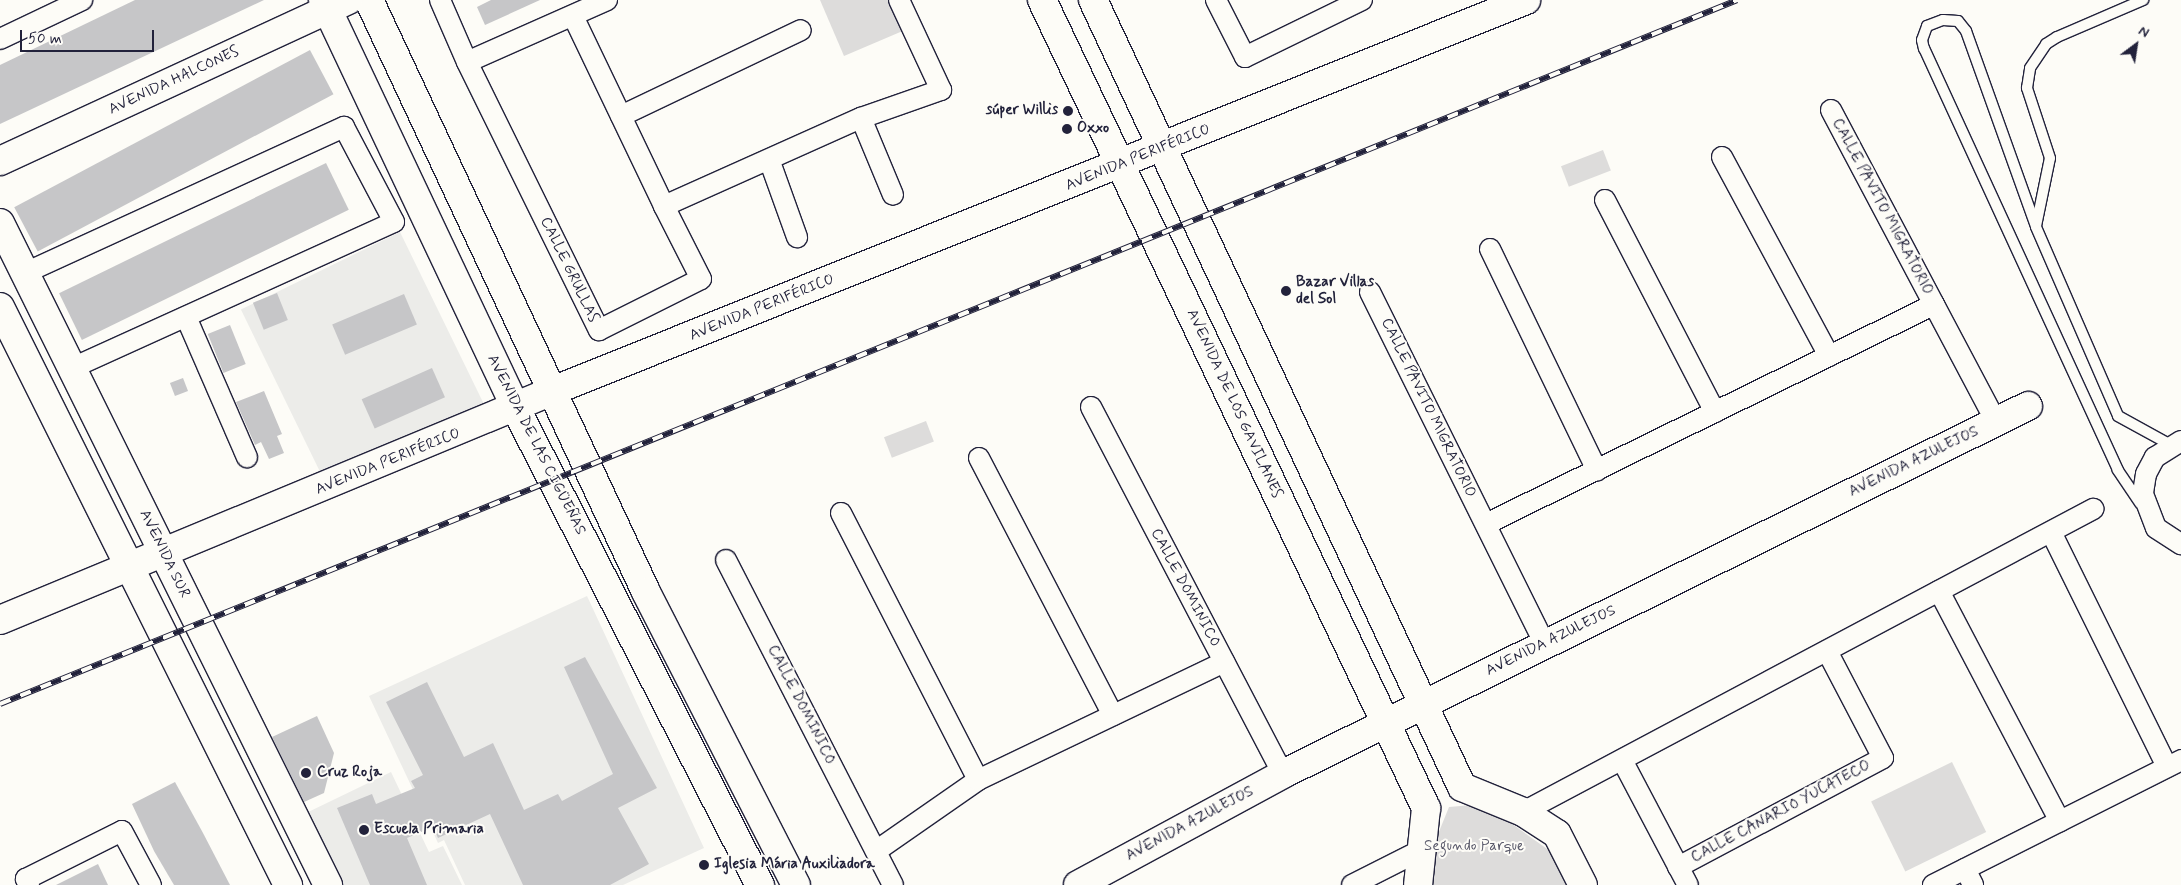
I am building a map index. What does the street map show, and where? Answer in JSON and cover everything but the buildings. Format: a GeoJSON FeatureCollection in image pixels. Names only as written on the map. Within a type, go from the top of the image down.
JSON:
{"type":"FeatureCollection","features":[{"type":"Feature","properties":{"kind":"main road"},"geometry":{"type":"LineString","coordinates":[[369,0],[550,392],[646,592],[796,885]]}},
{"type":"Feature","properties":{"kind":"main road","name":"AVENIDA DE LOS GAVILANES"},"geometry":{"type":"LineString","coordinates":[[1042,0],[1426,808]]}},
{"type":"Feature","properties":{"kind":"main road"},"geometry":{"type":"LineString","coordinates":[[1093,0],[1462,787],[1523,812],[1557,834],[1583,885]]}},
{"type":"Feature","properties":{"kind":"main road","name":"AVENIDA PERIFÉRICO"},"geometry":{"type":"LineString","coordinates":[[0,620],[516,409],[550,392],[1120,166],[1526,0]]}},
{"type":"Feature","properties":{"kind":"main road","name":"AVENIDA HALCONES"},"geometry":{"type":"LineString","coordinates":[[0,161],[333,3]]}},
{"type":"Feature","properties":{"kind":"main road","name":"AVENIDA DE LAS CIGÜEÑAS"},"geometry":{"type":"LineString","coordinates":[[333,3],[516,409],[760,885]]}},
{"type":"Feature","properties":{"kind":"main road","name":"AVENIDA SUR"},"geometry":{"type":"LineString","coordinates":[[0,223],[328,885]]}},
{"type":"Feature","properties":{"kind":"main road"},"geometry":{"type":"LineString","coordinates":[[1191,314],[1231,295]]}},
{"type":"Feature","properties":{"kind":"main road"},"geometry":{"type":"LineString","coordinates":[[0,307],[288,885]]}},
{"type":"Feature","properties":{"kind":"main road","name":"AVENIDA AZULEJOS"},"geometry":{"type":"LineString","coordinates":[[1078,885],[1283,774],[2028,406]]}},
{"type":"Feature","properties":{"kind":"main road"},"geometry":{"type":"LineString","coordinates":[[229,765],[261,750]]}},
{"type":"Feature","properties":{"kind":"main road"},"geometry":{"type":"LineString","coordinates":[[1418,885],[1419,851],[1426,808],[1462,787]]}},
{"type":"Feature","properties":{"kind":"street"},"geometry":{"type":"LineString","coordinates":[[0,39],[82,0]]}},
{"type":"Feature","properties":{"kind":"street","name":"CALLE GRULLAS"},"geometry":{"type":"LineString","coordinates":[[440,0],[467,62],[599,330],[701,279],[620,116],[573,16]]}},
{"type":"Feature","properties":{"kind":"street"},"geometry":{"type":"LineString","coordinates":[[467,62],[607,0]]}},
{"type":"Feature","properties":{"kind":"street"},"geometry":{"type":"LineString","coordinates":[[664,206],[770,162],[861,118],[941,90],[899,0]]}},
{"type":"Feature","properties":{"kind":"street"},"geometry":{"type":"LineString","coordinates":[[1216,0],[1245,57],[1362,0]]}},
{"type":"Feature","properties":{"kind":"street"},"geometry":{"type":"LineString","coordinates":[[620,116],[801,30]]}},
{"type":"Feature","properties":{"kind":"street","name":"CALLE PAVITO MIGRATORIO"},"geometry":{"type":"LineString","coordinates":[[1831,110],[1996,422]]}},
{"type":"Feature","properties":{"kind":"street"},"geometry":{"type":"LineString","coordinates":[[861,118],[893,195]]}},
{"type":"Feature","properties":{"kind":"street"},"geometry":{"type":"LineString","coordinates":[[25,273],[344,126],[394,222],[72,368]]}},
{"type":"Feature","properties":{"kind":"street"},"geometry":{"type":"LineString","coordinates":[[1722,157],[1829,356]]}},
{"type":"Feature","properties":{"kind":"street"},"geometry":{"type":"LineString","coordinates":[[770,162],[797,237]]}},
{"type":"Feature","properties":{"kind":"street"},"geometry":{"type":"LineString","coordinates":[[1605,200],[1715,412]]}},
{"type":"Feature","properties":{"kind":"street"},"geometry":{"type":"LineString","coordinates":[[1490,249],[1597,470]]}},
{"type":"Feature","properties":{"kind":"street","name":"CALLE PAVITO MIGRATORIO"},"geometry":{"type":"LineString","coordinates":[[1370,292],[1545,644]]}},
{"type":"Feature","properties":{"kind":"street","name":"CALLE PAVITO MIGRATORIO"},"geometry":{"type":"LineString","coordinates":[[1486,524],[1934,305]]}},
{"type":"Feature","properties":{"kind":"street"},"geometry":{"type":"LineString","coordinates":[[186,317],[247,457]]}},
{"type":"Feature","properties":{"kind":"street","name":"CALLE DOMINICO"},"geometry":{"type":"LineString","coordinates":[[1091,407],[1283,774]]}},
{"type":"Feature","properties":{"kind":"street"},"geometry":{"type":"LineString","coordinates":[[2176,443],[2156,457],[2146,474],[2142,494],[2147,514],[2156,528],[2181,544]]}},
{"type":"Feature","properties":{"kind":"street"},"geometry":{"type":"LineString","coordinates":[[979,458],[1113,715]]}},
{"type":"Feature","properties":{"kind":"street"},"geometry":{"type":"LineString","coordinates":[[1523,812],[2092,509]]}},
{"type":"Feature","properties":{"kind":"street"},"geometry":{"type":"LineString","coordinates":[[841,513],[978,780]]}},
{"type":"Feature","properties":{"kind":"street"},"geometry":{"type":"LineString","coordinates":[[1933,885],[1969,877],[2060,821],[2174,764],[2051,532]]}},
{"type":"Feature","properties":{"kind":"street","name":"CALLE DOMINICO"},"geometry":{"type":"LineString","coordinates":[[726,560],[893,885]]}},
{"type":"Feature","properties":{"kind":"street"},"geometry":{"type":"LineString","coordinates":[[1939,591],[2060,821]]}},
{"type":"Feature","properties":{"kind":"street","name":"CALLE CANARIO YUCATECO"},"geometry":{"type":"LineString","coordinates":[[1678,867],[1883,758],[1827,651]]}},
{"type":"Feature","properties":{"kind":"street","name":"CALLE DOMINICO"},"geometry":{"type":"LineString","coordinates":[[876,851],[978,780],[1224,662]]}},
{"type":"Feature","properties":{"kind":"street","name":"CALLE CANARIO YUCATECO"},"geometry":{"type":"LineString","coordinates":[[1622,760],[1688,885]]}},
{"type":"Feature","properties":{"kind":"street"},"geometry":{"type":"LineString","coordinates":[[29,885],[26,879],[122,831],[151,885]]}},
{"type":"Feature","properties":{"kind":"street"},"geometry":{"type":"LineString","coordinates":[[1352,885],[1419,851]]}},
{"type":"Feature","properties":{"kind":"lane"},"geometry":{"type":"LineString","coordinates":[[2036,227],[2050,158],[2027,88],[2030,68],[2057,37],[2143,0]]}},
{"type":"Feature","properties":{"kind":"lane"},"geometry":{"type":"LineString","coordinates":[[2147,514],[2118,470],[1924,49],[1922,40],[1927,26],[1943,20],[1958,21],[1966,31],[2036,227],[2118,416],[2176,443]]}},
{"type":"Feature","properties":{"kind":"shaded area"},"geometry":{"type":"Polygon","coordinates":[[[400,232],[484,404],[325,481],[241,310],[400,232]]]}},
{"type":"Feature","properties":{"kind":"shaded area"},"geometry":{"type":"Polygon","coordinates":[[[587,596],[704,848],[623,885],[465,885],[444,840],[438,843],[369,696],[587,596]]]}},
{"type":"Feature","properties":{"kind":"shaded area","name":"Escuela Primaria"},"geometry":{"type":"Polygon","coordinates":[[[391,772],[429,852],[443,846],[462,885],[336,885],[302,815],[391,772]]]}},
{"type":"Feature","properties":{"kind":"green space"},"geometry":{"type":"Polygon","coordinates":[[[820,0],[892,0],[905,30],[844,56],[820,0]]]}},
{"type":"Feature","properties":{"kind":"green space"},"geometry":{"type":"Polygon","coordinates":[[[1603,150],[1611,171],[1569,187],[1561,166],[1603,150]]]}},
{"type":"Feature","properties":{"kind":"green space"},"geometry":{"type":"Polygon","coordinates":[[[926,421],[934,442],[892,458],[884,437],[926,421]]]}},
{"type":"Feature","properties":{"kind":"green space"},"geometry":{"type":"Polygon","coordinates":[[[1952,762],[1986,832],[1905,872],[1871,801],[1952,762]]]}},
{"type":"Feature","properties":{"kind":"green space","name":"Segundo Parque"},"geometry":{"type":"Polygon","coordinates":[[[1472,805],[1508,821],[1550,851],[1567,885],[1432,885],[1436,839],[1449,807],[1472,805]]]}},
{"type":"Feature","properties":{"kind":"railway"},"geometry":{"type":"LineString","coordinates":[[0,704],[1737,0]]}},
{"type":"Feature","properties":{"kind":"place","name":"súper Willis"},"geometry":{"type":"Point","coordinates":[1068,111]}},
{"type":"Feature","properties":{"kind":"place","name":"Oxxo"},"geometry":{"type":"Point","coordinates":[1067,129]}},
{"type":"Feature","properties":{"kind":"place","name":"Bazar Villas del Sol"},"geometry":{"type":"Point","coordinates":[1286,291]}},
{"type":"Feature","properties":{"kind":"place","name":"Cruz Roja"},"geometry":{"type":"Point","coordinates":[306,773]}},
{"type":"Feature","properties":{"kind":"place","name":"Escuela Primaria"},"geometry":{"type":"Point","coordinates":[364,830]}},
{"type":"Feature","properties":{"kind":"place","name":"Iglesia Mária Auxiliadora"},"geometry":{"type":"Point","coordinates":[704,865]}}]}
